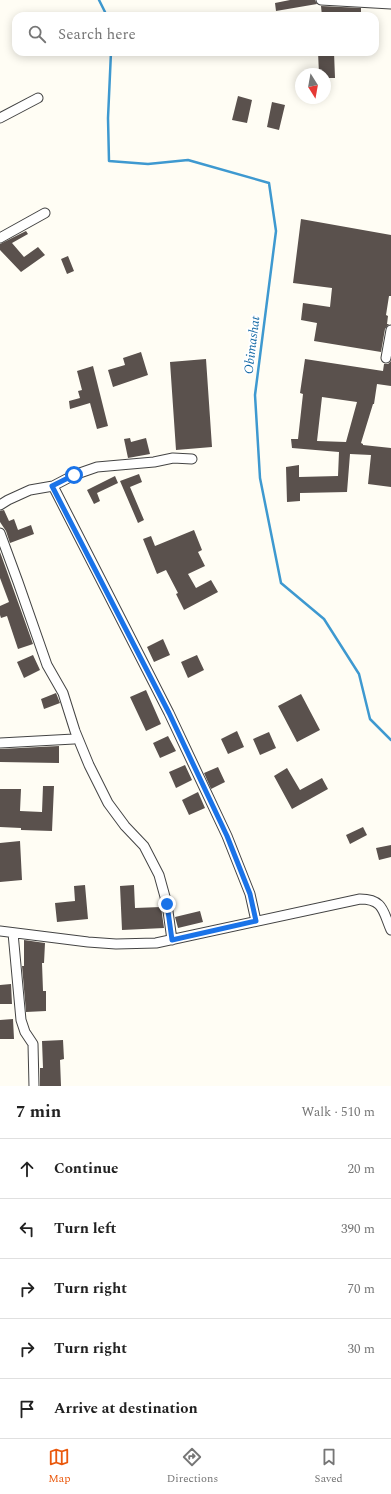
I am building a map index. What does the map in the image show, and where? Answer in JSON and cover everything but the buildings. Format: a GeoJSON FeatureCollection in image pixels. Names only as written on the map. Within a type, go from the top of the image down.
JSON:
{"type":"FeatureCollection","features":[{"type":"Feature","properties":{"kind":"street"},"geometry":{"type":"LineString","coordinates":[[321,0],[391,4]]}},
{"type":"Feature","properties":{"kind":"street"},"geometry":{"type":"LineString","coordinates":[[0,118],[38,98]]}},
{"type":"Feature","properties":{"kind":"street"},"geometry":{"type":"LineString","coordinates":[[0,238],[45,213]]}},
{"type":"Feature","properties":{"kind":"street"},"geometry":{"type":"LineString","coordinates":[[386,358],[391,330]]}},
{"type":"Feature","properties":{"kind":"street"},"geometry":{"type":"LineString","coordinates":[[0,505],[30,490],[52,486],[74,475],[97,467],[154,462],[173,458],[192,459]]}},
{"type":"Feature","properties":{"kind":"street"},"geometry":{"type":"LineString","coordinates":[[52,486],[169,713],[227,836],[250,894],[256,921]]}},
{"type":"Feature","properties":{"kind":"street"},"geometry":{"type":"LineString","coordinates":[[0,533],[47,665],[63,693],[75,730],[89,765],[108,803],[144,846],[159,875],[167,904],[172,940]]}},
{"type":"Feature","properties":{"kind":"street"},"geometry":{"type":"LineString","coordinates":[[0,743],[74,739]]}},
{"type":"Feature","properties":{"kind":"street"},"geometry":{"type":"LineString","coordinates":[[0,931],[88,942],[116,944],[156,943],[360,899],[370,899],[379,904],[391,930]]}},
{"type":"Feature","properties":{"kind":"street"},"geometry":{"type":"LineString","coordinates":[[14,932],[21,1020],[25,1032],[33,1044],[34,1086]]}},
{"type":"Feature","properties":{"kind":"waterway","name":"Obimashat"},"geometry":{"type":"LineString","coordinates":[[99,0],[105,12]]}},
{"type":"Feature","properties":{"kind":"waterway","name":"Obimashat"},"geometry":{"type":"LineString","coordinates":[[111,56],[108,118],[109,161],[148,164],[188,160],[269,183],[276,231],[255,395],[260,478],[281,583],[324,619],[359,674],[370,719],[391,740]]}},
{"type":"Feature","properties":{"kind":"route"},"geometry":{"type":"LineString","coordinates":[[74,475],[52,486],[115,605],[169,713],[227,836],[250,894],[256,921],[172,940],[167,904]]}}]}
